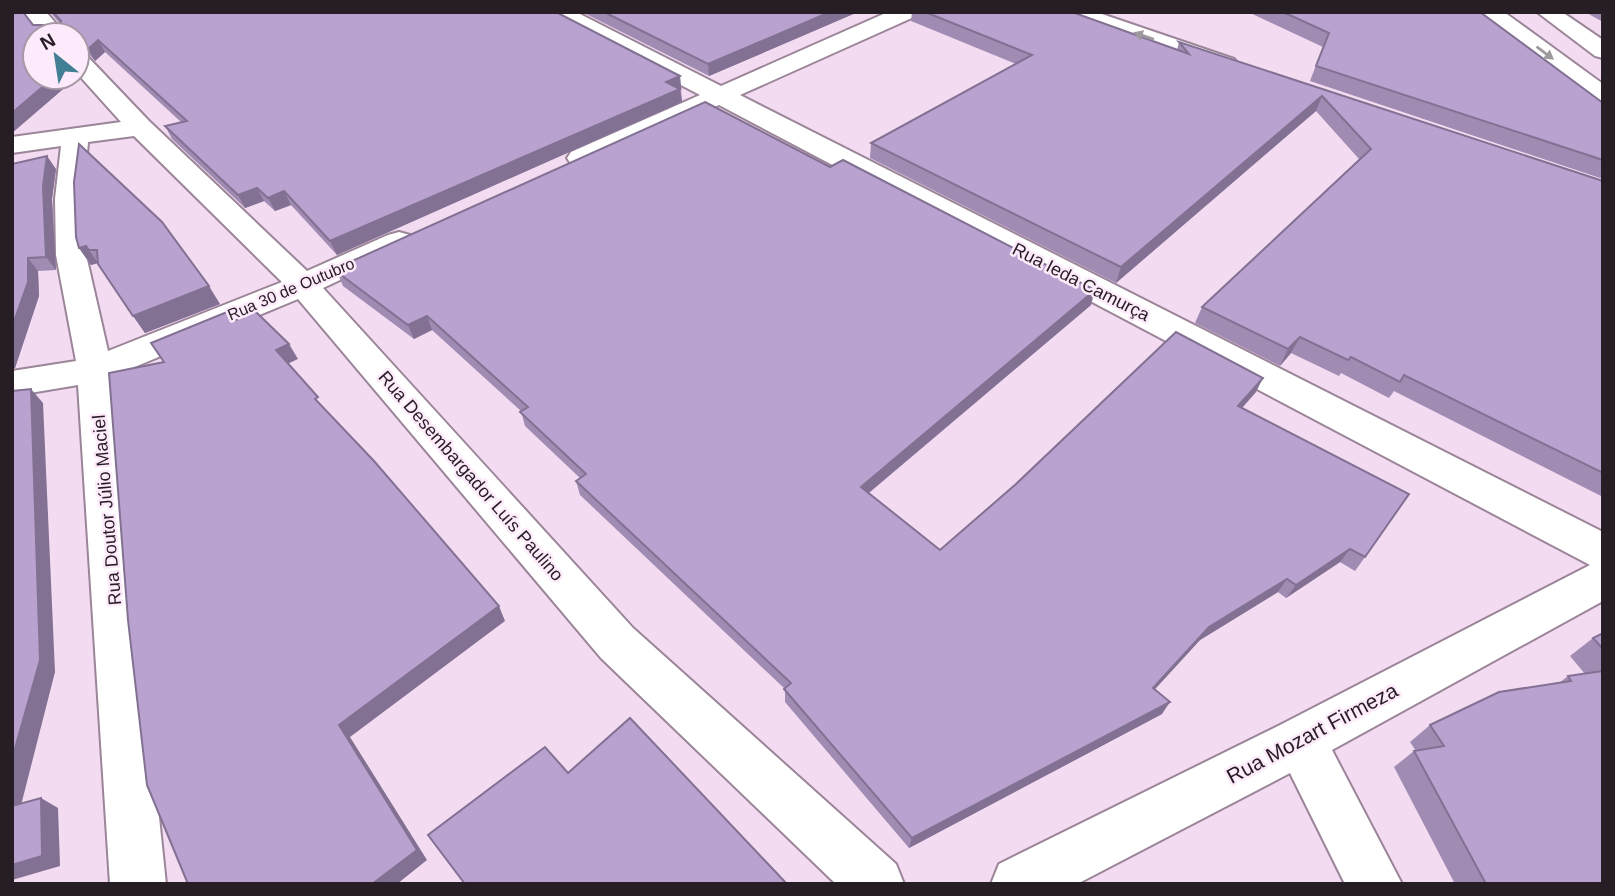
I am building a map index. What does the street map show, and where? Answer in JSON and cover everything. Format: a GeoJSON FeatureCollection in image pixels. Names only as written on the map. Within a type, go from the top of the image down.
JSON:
{"type":"FeatureCollection","features":[{"type":"Feature","properties":{"kind":"street","name":"Rua Ieda Camurça"},"geometry":{"type":"LineString","coordinates":[[559,12],[1603,552]]}},
{"type":"Feature","properties":{"kind":"street"},"geometry":{"type":"LineString","coordinates":[[555,170],[906,12]]}},
{"type":"Feature","properties":{"kind":"street"},"geometry":{"type":"LineString","coordinates":[[1074,12],[1246,71]]}},
{"type":"Feature","properties":{"kind":"street"},"geometry":{"type":"LineString","coordinates":[[1490,12],[1603,96]]}},
{"type":"Feature","properties":{"kind":"street"},"geometry":{"type":"LineString","coordinates":[[1548,12],[1603,51]]}},
{"type":"Feature","properties":{"kind":"street","name":"Rua Desembargador Luís Paulino"},"geometry":{"type":"LineString","coordinates":[[91,74],[140,127],[303,285],[617,643],[876,884]]}},
{"type":"Feature","properties":{"kind":"street"},"geometry":{"type":"LineString","coordinates":[[12,145],[140,127]]}},
{"type":"Feature","properties":{"kind":"street","name":"Rua Doutor Júlio Maciel"},"geometry":{"type":"LineString","coordinates":[[75,138],[69,199],[71,255],[95,370],[138,884]]}},
{"type":"Feature","properties":{"kind":"street","name":"Rua 30 de Outubro"},"geometry":{"type":"LineString","coordinates":[[12,384],[95,370],[303,285],[429,228]]}},
{"type":"Feature","properties":{"kind":"street","name":"Rua Mozart Firmeza"},"geometry":{"type":"LineString","coordinates":[[1018,884],[1300,741],[1603,579]]}},
{"type":"Feature","properties":{"kind":"street"},"geometry":{"type":"LineString","coordinates":[[1300,741],[1374,884]]}},
{"type":"Feature","properties":{"kind":"building"},"geometry":{"type":"Polygon","coordinates":[[[12,12],[23,12],[30,21],[21,21],[21,91],[38,91],[12,113],[12,12]]]}},
{"type":"Feature","properties":{"kind":"building"},"geometry":{"type":"Polygon","coordinates":[[[53,12],[556,12],[680,76],[666,82],[680,89],[330,241],[284,191],[268,198],[257,188],[238,195],[165,126],[187,121],[98,40],[91,46],[91,21],[61,21],[53,12]]]}},
{"type":"Feature","properties":{"kind":"building"},"geometry":{"type":"Polygon","coordinates":[[[604,12],[830,12],[708,64],[604,12]]]}},
{"type":"Feature","properties":{"kind":"building"},"geometry":{"type":"Polygon","coordinates":[[[925,12],[1072,12],[1189,54],[1179,42],[1603,181],[1603,473],[1404,375],[1400,382],[1351,357],[1348,360],[1300,337],[1288,349],[1202,307],[1371,149],[1322,96],[1121,267],[871,143],[1032,55],[925,12]]]}},
{"type":"Feature","properties":{"kind":"building"},"geometry":{"type":"Polygon","coordinates":[[[1283,12],[1480,12],[1603,103],[1603,160],[1316,66],[1329,33],[1283,12]]]}},
{"type":"Feature","properties":{"kind":"building"},"geometry":{"type":"Polygon","coordinates":[[[705,102],[830,167],[843,160],[1095,290],[861,487],[940,550],[1016,484],[1176,332],[1263,378],[1238,406],[1409,494],[1365,557],[1350,549],[1296,585],[1287,579],[1209,627],[1153,688],[1170,702],[912,838],[784,689],[791,683],[576,481],[586,474],[520,412],[528,407],[427,316],[408,325],[337,272],[352,265],[350,262],[705,102]]]}},
{"type":"Feature","properties":{"kind":"building"},"geometry":{"type":"Polygon","coordinates":[[[79,144],[162,222],[209,286],[133,316],[98,264],[97,250],[89,250],[86,246],[79,248],[76,237],[74,182],[79,144]]]}},
{"type":"Feature","properties":{"kind":"building"},"geometry":{"type":"Polygon","coordinates":[[[47,156],[43,186],[46,257],[28,258],[28,282],[12,327],[12,164],[47,156]]]}},
{"type":"Feature","properties":{"kind":"building"},"geometry":{"type":"Polygon","coordinates":[[[255,311],[289,344],[276,350],[318,397],[315,399],[374,461],[499,606],[339,725],[417,850],[372,884],[188,884],[147,785],[128,620],[109,373],[164,362],[151,343],[227,312],[234,321],[255,311]]]}},
{"type":"Feature","properties":{"kind":"building"},"geometry":{"type":"Polygon","coordinates":[[[31,389],[40,660],[12,759],[12,391],[31,389]]]}},
{"type":"Feature","properties":{"kind":"building"},"geometry":{"type":"Polygon","coordinates":[[[1603,633],[1603,649],[1593,638],[1603,633]]]}},
{"type":"Feature","properties":{"kind":"building"},"geometry":{"type":"Polygon","coordinates":[[[1603,671],[1603,884],[1486,884],[1414,751],[1444,746],[1430,725],[1499,692],[1571,681],[1568,676],[1603,671]]]}},
{"type":"Feature","properties":{"kind":"building"},"geometry":{"type":"Polygon","coordinates":[[[630,718],[787,884],[465,884],[428,835],[545,747],[568,773],[630,718]]]}},
{"type":"Feature","properties":{"kind":"building"},"geometry":{"type":"Polygon","coordinates":[[[41,798],[42,856],[12,865],[12,806],[41,798]]]}}]}
